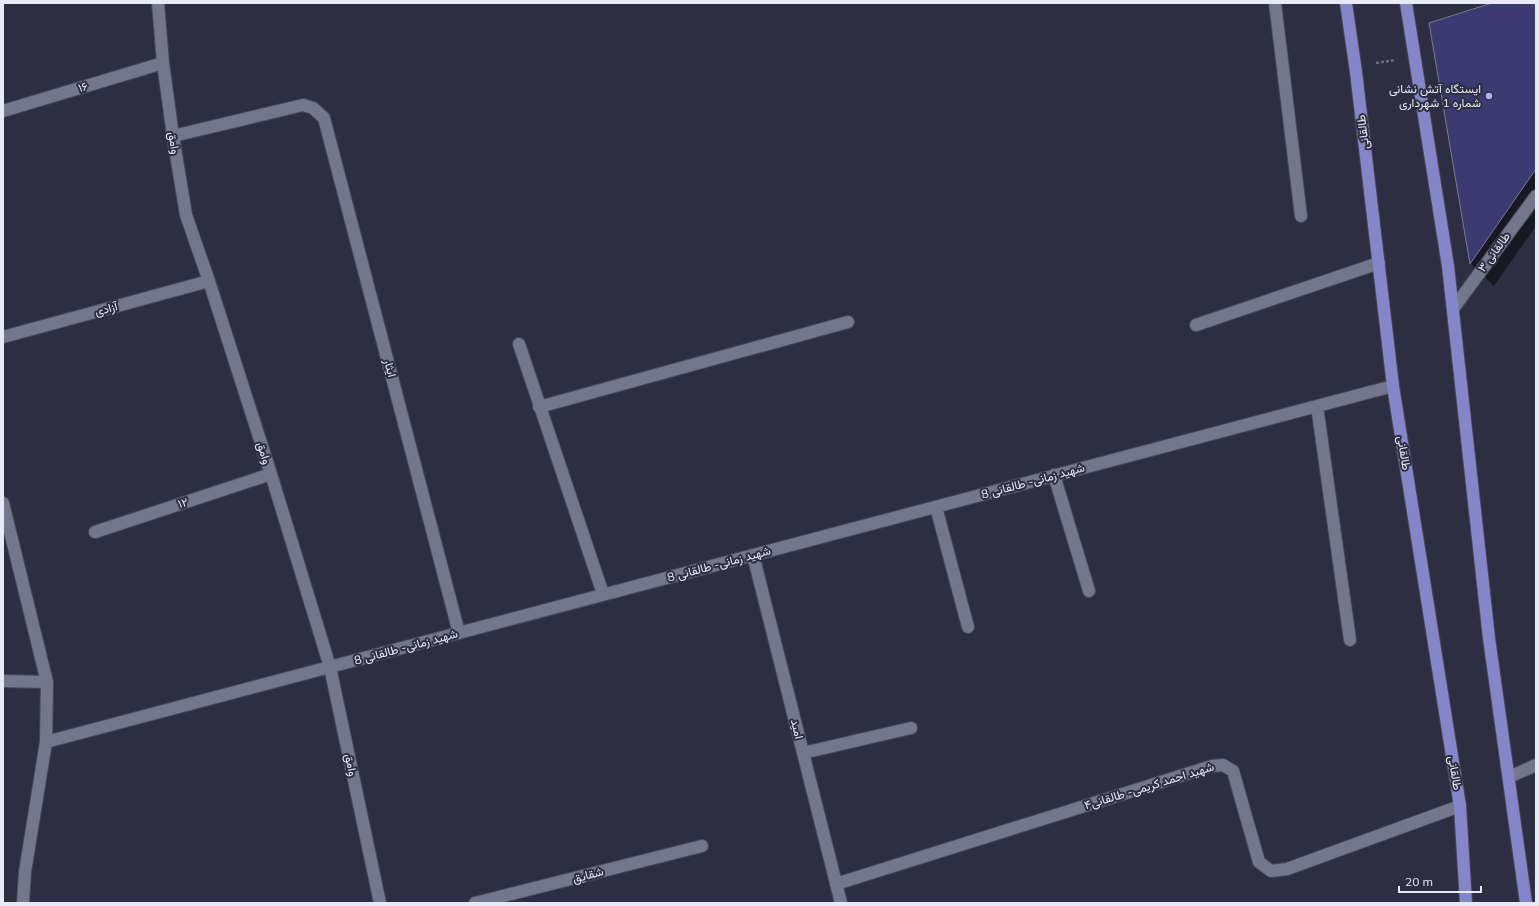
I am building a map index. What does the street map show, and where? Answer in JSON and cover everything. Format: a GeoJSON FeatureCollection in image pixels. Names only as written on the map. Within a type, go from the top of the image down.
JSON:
{"type":"FeatureCollection","features":[{"type":"Feature","properties":{"kind":"main road","name":"طالقانی"},"geometry":{"type":"LineString","coordinates":[[1346,3],[1355,65],[1393,386],[1460,806],[1466,903]]}},
{"type":"Feature","properties":{"kind":"main road"},"geometry":{"type":"LineString","coordinates":[[1406,3],[1448,266],[1489,638],[1526,903]]}},
{"type":"Feature","properties":{"kind":"street","name":"وامق"},"geometry":{"type":"LineString","coordinates":[[158,3],[173,136],[186,216],[209,281],[271,474],[330,667],[380,903]]}},
{"type":"Feature","properties":{"kind":"street"},"geometry":{"type":"LineString","coordinates":[[1275,3],[1301,216]]}},
{"type":"Feature","properties":{"kind":"street","name":"۱۶"},"geometry":{"type":"LineString","coordinates":[[3,111],[164,62]]}},
{"type":"Feature","properties":{"kind":"street","name":"ایثار"},"geometry":{"type":"LineString","coordinates":[[173,136],[303,105],[313,108],[324,118],[459,633]]}},
{"type":"Feature","properties":{"kind":"street","name":"طالقانی ۳"},"geometry":{"type":"LineString","coordinates":[[1453,309],[1536,196]]}},
{"type":"Feature","properties":{"kind":"street"},"geometry":{"type":"LineString","coordinates":[[1196,325],[1378,263]]}},
{"type":"Feature","properties":{"kind":"street","name":"آزادی"},"geometry":{"type":"LineString","coordinates":[[3,337],[209,281]]}},
{"type":"Feature","properties":{"kind":"street"},"geometry":{"type":"LineString","coordinates":[[539,407],[848,322]]}},
{"type":"Feature","properties":{"kind":"street"},"geometry":{"type":"LineString","coordinates":[[518,344],[603,594]]}},
{"type":"Feature","properties":{"kind":"street","name":"شهید زمانی- طالقانی 8"},"geometry":{"type":"LineString","coordinates":[[46,742],[1393,386]]}},
{"type":"Feature","properties":{"kind":"street"},"geometry":{"type":"LineString","coordinates":[[1316,406],[1350,640]]}},
{"type":"Feature","properties":{"kind":"street","name":"۱۲"},"geometry":{"type":"LineString","coordinates":[[95,532],[271,474]]}},
{"type":"Feature","properties":{"kind":"street"},"geometry":{"type":"LineString","coordinates":[[1054,475],[1089,590]]}},
{"type":"Feature","properties":{"kind":"street"},"geometry":{"type":"LineString","coordinates":[[3,503],[47,682],[46,742],[25,872],[23,903]]}},
{"type":"Feature","properties":{"kind":"street"},"geometry":{"type":"LineString","coordinates":[[936,507],[968,627]]}},
{"type":"Feature","properties":{"kind":"street","name":"امید"},"geometry":{"type":"LineString","coordinates":[[753,555],[841,903]]}},
{"type":"Feature","properties":{"kind":"street"},"geometry":{"type":"LineString","coordinates":[[3,681],[47,682]]}},
{"type":"Feature","properties":{"kind":"street"},"geometry":{"type":"LineString","coordinates":[[804,753],[911,728]]}},
{"type":"Feature","properties":{"kind":"street","name":"شهید احمد کریمی- طالقانی۴"},"geometry":{"type":"LineString","coordinates":[[836,884],[1212,766],[1223,765],[1233,771],[1259,862],[1272,871],[1287,870],[1460,806]]}},
{"type":"Feature","properties":{"kind":"street"},"geometry":{"type":"LineString","coordinates":[[1509,777],[1536,766]]}},
{"type":"Feature","properties":{"kind":"street","name":"شقایق"},"geometry":{"type":"LineString","coordinates":[[475,903],[702,846]]}},
{"type":"Feature","properties":{"kind":"path"},"geometry":{"type":"LineString","coordinates":[[1355,65],[1415,58]]}},
{"type":"Feature","properties":{"kind":"building","name":"ایستگاه آتش نشانی شماره 1 شهرداری"},"geometry":{"type":"Polygon","coordinates":[[[1492,3],[1536,3],[1536,169],[1470,264],[1429,23],[1492,3]]]}},
{"type":"Feature","properties":{"kind":"place","name":"ایستگاه آتش نشانی شماره 1 شهرداری"},"geometry":{"type":"Point","coordinates":[1489,96]}}]}
